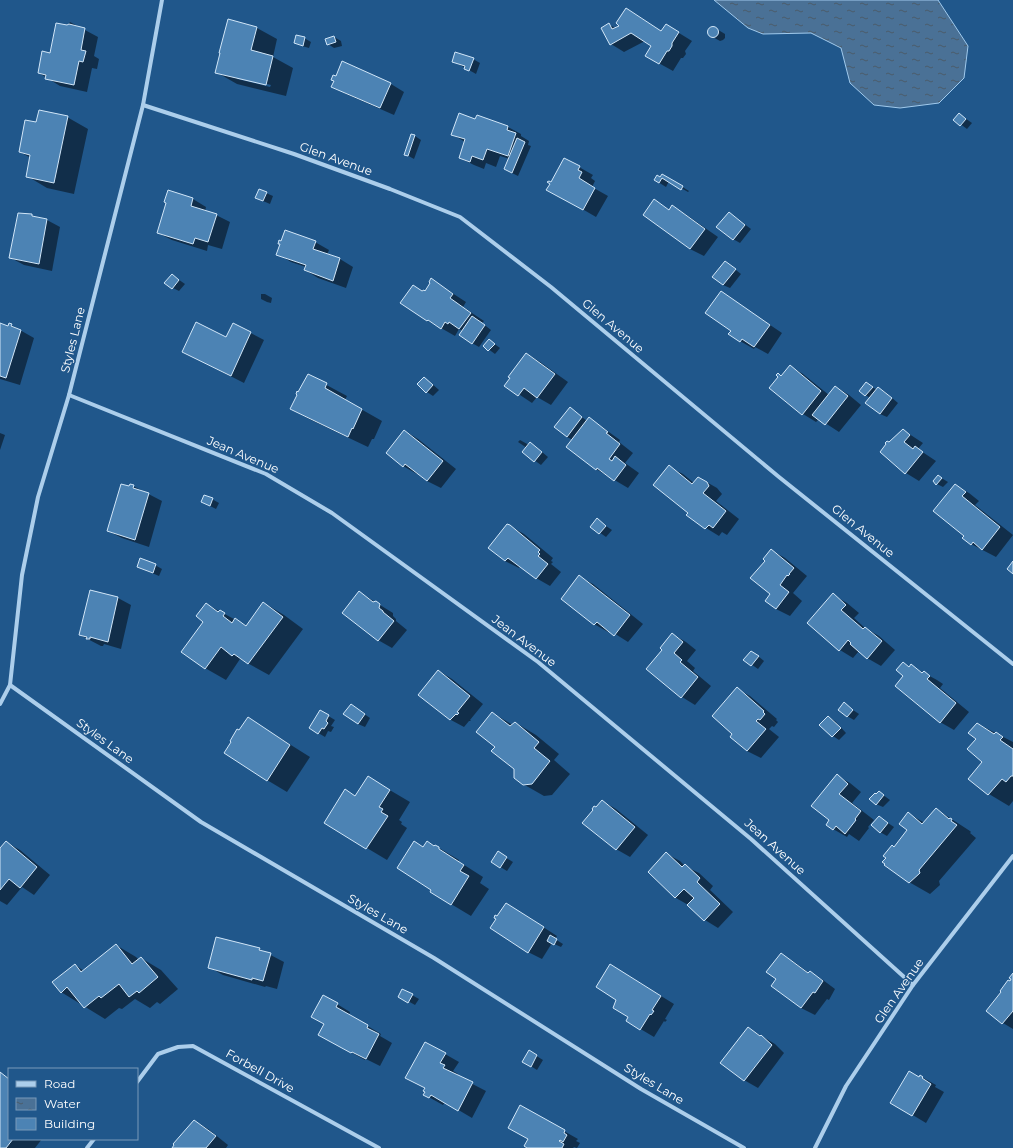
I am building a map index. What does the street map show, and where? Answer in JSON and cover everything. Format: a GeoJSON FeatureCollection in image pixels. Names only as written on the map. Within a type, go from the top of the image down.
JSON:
{"type":"FeatureCollection","features":[{"type":"Feature","properties":{"kind":"street","name":"Styles Lane"},"geometry":{"type":"LineString","coordinates":[[0,704],[10,685],[22,575],[38,497],[69,395],[143,105],[162,0]]}},
{"type":"Feature","properties":{"kind":"street","name":"Glen Avenue"},"geometry":{"type":"LineString","coordinates":[[143,105],[294,154],[390,189],[460,218],[551,287],[779,477],[1013,664]]}},
{"type":"Feature","properties":{"kind":"street","name":"Jean Avenue"},"geometry":{"type":"LineString","coordinates":[[69,395],[266,474],[332,513],[538,662],[751,839],[914,986]]}},
{"type":"Feature","properties":{"kind":"street","name":"Styles Lane"},"geometry":{"type":"LineString","coordinates":[[10,685],[201,822],[434,958],[641,1089],[744,1148]]}},
{"type":"Feature","properties":{"kind":"street","name":"Glen Avenue"},"geometry":{"type":"LineString","coordinates":[[815,1148],[846,1086],[914,986],[1013,856]]}},
{"type":"Feature","properties":{"kind":"street","name":"Forbell Drive"},"geometry":{"type":"LineString","coordinates":[[138,1081],[158,1054],[178,1047],[194,1046],[379,1148]]}},
{"type":"Feature","properties":{"kind":"street"},"geometry":{"type":"LineString","coordinates":[[87,1148],[93,1140]]}},
{"type":"Feature","properties":{"kind":"water"},"geometry":{"type":"Polygon","coordinates":[[[714,0],[938,0],[968,46],[964,78],[939,103],[900,108],[874,105],[850,83],[841,48],[811,33],[763,34],[748,28],[714,0]]]}},
{"type":"Feature","properties":{"kind":"building"},"geometry":{"type":"Polygon","coordinates":[[[626,8],[661,31],[666,24],[679,32],[669,51],[667,51],[659,64],[645,56],[651,46],[631,33],[610,45],[601,28],[609,23],[612,29],[619,26],[616,23],[626,8]]]}},
{"type":"Feature","properties":{"kind":"building"},"geometry":{"type":"Polygon","coordinates":[[[228,19],[257,27],[251,50],[273,56],[266,85],[215,73],[228,19]]]}},
{"type":"Feature","properties":{"kind":"building"},"geometry":{"type":"Polygon","coordinates":[[[56,23],[69,24],[85,28],[81,50],[86,51],[83,62],[79,61],[74,85],[45,79],[46,75],[38,73],[42,51],[50,53],[56,23]]]}},
{"type":"Feature","properties":{"kind":"building"},"geometry":{"type":"Polygon","coordinates":[[[711,27],[715,27],[717,28],[717,36],[711,37],[708,34],[708,30],[711,27]]]}},
{"type":"Feature","properties":{"kind":"building"},"geometry":{"type":"Polygon","coordinates":[[[296,35],[305,37],[303,46],[294,43],[296,35]]]}},
{"type":"Feature","properties":{"kind":"building"},"geometry":{"type":"Polygon","coordinates":[[[334,36],[336,42],[327,45],[325,39],[334,36]]]}},
{"type":"Feature","properties":{"kind":"building"},"geometry":{"type":"Polygon","coordinates":[[[455,52],[474,58],[469,71],[464,69],[465,66],[452,62],[455,52]]]}},
{"type":"Feature","properties":{"kind":"building"},"geometry":{"type":"Polygon","coordinates":[[[342,61],[391,83],[380,108],[331,87],[334,81],[331,80],[333,75],[336,76],[342,61]]]}},
{"type":"Feature","properties":{"kind":"building"},"geometry":{"type":"Polygon","coordinates":[[[39,110],[68,116],[54,183],[26,177],[30,155],[19,152],[25,120],[36,122],[39,110]]]}},
{"type":"Feature","properties":{"kind":"building"},"geometry":{"type":"Polygon","coordinates":[[[459,113],[475,119],[477,115],[508,126],[507,130],[516,133],[508,156],[487,149],[483,160],[472,156],[470,162],[459,158],[465,139],[451,135],[459,113]]]}},
{"type":"Feature","properties":{"kind":"building"},"geometry":{"type":"Polygon","coordinates":[[[959,113],[966,119],[960,126],[953,120],[959,113]]]}},
{"type":"Feature","properties":{"kind":"building"},"geometry":{"type":"Polygon","coordinates":[[[411,134],[415,135],[408,156],[404,155],[411,134]]]}},
{"type":"Feature","properties":{"kind":"building"},"geometry":{"type":"Polygon","coordinates":[[[517,138],[525,142],[512,173],[504,169],[517,138]]]}},
{"type":"Feature","properties":{"kind":"building"},"geometry":{"type":"Polygon","coordinates":[[[564,158],[580,166],[578,170],[582,172],[579,178],[595,188],[583,210],[546,190],[550,184],[547,182],[551,182],[564,158]]]}},
{"type":"Feature","properties":{"kind":"building"},"geometry":{"type":"Polygon","coordinates":[[[662,174],[683,186],[681,190],[662,178],[659,183],[654,180],[657,175],[660,177],[662,174]]]}},
{"type":"Feature","properties":{"kind":"building"},"geometry":{"type":"Polygon","coordinates":[[[259,189],[267,192],[263,201],[255,198],[259,189]]]}},
{"type":"Feature","properties":{"kind":"building"},"geometry":{"type":"Polygon","coordinates":[[[168,190],[193,198],[191,206],[217,214],[208,242],[195,238],[193,244],[157,233],[166,203],[164,202],[168,190]]]}},
{"type":"Feature","properties":{"kind":"building"},"geometry":{"type":"Polygon","coordinates":[[[654,199],[669,210],[672,205],[705,229],[690,249],[643,215],[654,199]]]}},
{"type":"Feature","properties":{"kind":"building"},"geometry":{"type":"Polygon","coordinates":[[[729,212],[745,225],[733,240],[716,227],[729,212]]]}},
{"type":"Feature","properties":{"kind":"building"},"geometry":{"type":"Polygon","coordinates":[[[18,213],[32,214],[32,216],[47,219],[39,264],[9,258],[18,213]]]}},
{"type":"Feature","properties":{"kind":"building"},"geometry":{"type":"Polygon","coordinates":[[[285,230],[316,241],[313,249],[340,258],[333,281],[304,270],[306,265],[276,255],[280,244],[278,244],[279,240],[281,241],[285,230]]]}},
{"type":"Feature","properties":{"kind":"building"},"geometry":{"type":"Polygon","coordinates":[[[725,261],[736,269],[723,285],[712,277],[725,261]]]}},
{"type":"Feature","properties":{"kind":"building"},"geometry":{"type":"Polygon","coordinates":[[[172,274],[179,280],[172,289],[164,283],[172,274]]]}},
{"type":"Feature","properties":{"kind":"building"},"geometry":{"type":"Polygon","coordinates":[[[431,278],[453,294],[450,298],[471,313],[459,329],[449,322],[448,324],[445,322],[441,329],[400,303],[413,285],[422,291],[425,291],[431,278]]]}},
{"type":"Feature","properties":{"kind":"building"},"geometry":{"type":"Polygon","coordinates":[[[721,291],[770,325],[754,347],[742,339],[740,342],[728,334],[731,331],[705,313],[721,291]]]}},
{"type":"Feature","properties":{"kind":"building"},"geometry":{"type":"Polygon","coordinates":[[[472,316],[485,325],[472,344],[459,335],[472,316]]]}},
{"type":"Feature","properties":{"kind":"building"},"geometry":{"type":"Polygon","coordinates":[[[196,322],[226,337],[233,323],[251,332],[231,376],[182,352],[196,322]]]}},
{"type":"Feature","properties":{"kind":"building"},"geometry":{"type":"Polygon","coordinates":[[[0,323],[8,326],[9,323],[12,324],[11,326],[21,330],[6,378],[0,376],[0,323]]]}},
{"type":"Feature","properties":{"kind":"building"},"geometry":{"type":"Polygon","coordinates":[[[489,339],[495,344],[488,351],[483,346],[489,339]]]}},
{"type":"Feature","properties":{"kind":"building"},"geometry":{"type":"Polygon","coordinates":[[[526,353],[555,374],[537,398],[524,388],[518,396],[504,386],[510,378],[508,377],[526,353]]]}},
{"type":"Feature","properties":{"kind":"building"},"geometry":{"type":"Polygon","coordinates":[[[790,365],[821,391],[802,415],[769,388],[778,377],[776,375],[778,373],[781,376],[790,365]]]}},
{"type":"Feature","properties":{"kind":"building"},"geometry":{"type":"Polygon","coordinates":[[[308,374],[327,383],[325,388],[362,409],[348,437],[290,409],[297,395],[297,391],[298,392],[308,374]]]}},
{"type":"Feature","properties":{"kind":"building"},"geometry":{"type":"Polygon","coordinates":[[[424,377],[433,385],[426,393],[417,384],[424,377]]]}},
{"type":"Feature","properties":{"kind":"building"},"geometry":{"type":"Polygon","coordinates":[[[866,382],[873,387],[865,396],[859,391],[866,382]]]}},
{"type":"Feature","properties":{"kind":"building"},"geometry":{"type":"Polygon","coordinates":[[[835,386],[848,396],[825,425],[812,415],[835,386]]]}},
{"type":"Feature","properties":{"kind":"building"},"geometry":{"type":"Polygon","coordinates":[[[878,387],[892,398],[880,414],[865,403],[878,387]]]}},
{"type":"Feature","properties":{"kind":"building"},"geometry":{"type":"Polygon","coordinates":[[[570,407],[582,417],[567,437],[554,427],[570,407]]]}},
{"type":"Feature","properties":{"kind":"building"},"geometry":{"type":"Polygon","coordinates":[[[589,417],[620,444],[609,459],[612,461],[615,456],[626,465],[614,481],[597,468],[596,470],[566,447],[589,417]]]}},
{"type":"Feature","properties":{"kind":"building"},"geometry":{"type":"Polygon","coordinates":[[[903,429],[910,435],[904,442],[913,449],[915,446],[923,452],[905,474],[880,452],[887,441],[889,442],[903,429]]]}},
{"type":"Feature","properties":{"kind":"building"},"geometry":{"type":"Polygon","coordinates":[[[404,430],[443,461],[427,481],[405,464],[403,467],[386,453],[404,430]]]}},
{"type":"Feature","properties":{"kind":"building"},"geometry":{"type":"Polygon","coordinates":[[[530,442],[542,452],[534,462],[522,452],[530,442]]]}},
{"type":"Feature","properties":{"kind":"building"},"geometry":{"type":"Polygon","coordinates":[[[669,465],[692,484],[698,477],[707,482],[709,486],[703,493],[726,511],[713,528],[709,525],[705,529],[686,515],[688,513],[653,485],[669,465]]]}},
{"type":"Feature","properties":{"kind":"building"},"geometry":{"type":"Polygon","coordinates":[[[938,475],[942,478],[936,485],[933,481],[938,475]]]}},
{"type":"Feature","properties":{"kind":"building"},"geometry":{"type":"Polygon","coordinates":[[[121,484],[129,486],[130,484],[134,485],[133,488],[149,493],[135,540],[107,531],[121,484]]]}},
{"type":"Feature","properties":{"kind":"building"},"geometry":{"type":"Polygon","coordinates":[[[955,484],[966,492],[962,496],[1000,527],[982,550],[973,542],[971,545],[962,538],[964,536],[933,511],[955,484]]]}},
{"type":"Feature","properties":{"kind":"building"},"geometry":{"type":"Polygon","coordinates":[[[204,495],[213,498],[210,506],[201,502],[204,495]]]}},
{"type":"Feature","properties":{"kind":"building"},"geometry":{"type":"Polygon","coordinates":[[[597,518],[606,526],[599,534],[590,527],[597,518]]]}},
{"type":"Feature","properties":{"kind":"building"},"geometry":{"type":"Polygon","coordinates":[[[507,524],[540,550],[538,552],[540,554],[538,556],[548,564],[536,579],[508,558],[505,561],[488,548],[507,524]]]}},
{"type":"Feature","properties":{"kind":"building"},"geometry":{"type":"Polygon","coordinates":[[[771,549],[794,568],[780,585],[789,592],[776,609],[765,601],[770,594],[750,578],[765,561],[763,559],[771,549]]]}},
{"type":"Feature","properties":{"kind":"building"},"geometry":{"type":"Polygon","coordinates":[[[140,558],[156,564],[153,573],[137,567],[140,558]]]}},
{"type":"Feature","properties":{"kind":"building"},"geometry":{"type":"Polygon","coordinates":[[[1013,561],[1013,574],[1007,569],[1013,561]]]}},
{"type":"Feature","properties":{"kind":"building"},"geometry":{"type":"Polygon","coordinates":[[[579,575],[630,615],[614,636],[597,622],[594,625],[561,599],[579,575]]]}},
{"type":"Feature","properties":{"kind":"building"},"geometry":{"type":"Polygon","coordinates":[[[90,590],[118,597],[108,642],[90,637],[90,639],[86,639],[87,637],[79,635],[90,590]]]}},
{"type":"Feature","properties":{"kind":"building"},"geometry":{"type":"Polygon","coordinates":[[[359,591],[373,602],[376,601],[380,604],[379,608],[394,621],[378,641],[342,613],[359,591]]]}},
{"type":"Feature","properties":{"kind":"building"},"geometry":{"type":"Polygon","coordinates":[[[833,593],[846,605],[841,610],[863,629],[865,627],[882,641],[867,659],[850,644],[851,643],[848,640],[839,651],[807,623],[833,593]]]}},
{"type":"Feature","properties":{"kind":"building"},"geometry":{"type":"Polygon","coordinates":[[[263,602],[283,617],[248,664],[234,654],[232,656],[221,647],[205,669],[181,652],[203,622],[196,616],[206,603],[218,612],[220,610],[225,613],[223,616],[232,623],[235,618],[246,626],[263,602]]]}},
{"type":"Feature","properties":{"kind":"building"},"geometry":{"type":"Polygon","coordinates":[[[672,633],[683,642],[674,653],[682,660],[680,662],[698,677],[681,698],[646,669],[662,650],[660,648],[672,633]]]}},
{"type":"Feature","properties":{"kind":"building"},"geometry":{"type":"Polygon","coordinates":[[[751,651],[759,656],[751,666],[743,660],[751,651]]]}},
{"type":"Feature","properties":{"kind":"building"},"geometry":{"type":"Polygon","coordinates":[[[903,662],[909,667],[911,664],[922,673],[924,671],[930,676],[927,679],[956,703],[940,723],[895,686],[903,676],[896,670],[903,662]]]}},
{"type":"Feature","properties":{"kind":"building"},"geometry":{"type":"Polygon","coordinates":[[[438,670],[470,696],[457,712],[459,713],[450,720],[418,695],[438,670]]]}},
{"type":"Feature","properties":{"kind":"building"},"geometry":{"type":"Polygon","coordinates":[[[737,687],[764,711],[763,712],[765,714],[760,720],[758,719],[756,721],[766,729],[747,751],[730,737],[732,734],[712,716],[737,687]]]}},
{"type":"Feature","properties":{"kind":"building"},"geometry":{"type":"Polygon","coordinates":[[[844,702],[853,710],[847,717],[838,710],[844,702]]]}},
{"type":"Feature","properties":{"kind":"building"},"geometry":{"type":"Polygon","coordinates":[[[351,704],[365,714],[358,724],[343,714],[351,704]]]}},
{"type":"Feature","properties":{"kind":"building"},"geometry":{"type":"Polygon","coordinates":[[[320,710],[329,715],[326,721],[328,723],[318,734],[309,728],[320,710]]]}},
{"type":"Feature","properties":{"kind":"building"},"geometry":{"type":"Polygon","coordinates":[[[492,712],[510,726],[515,722],[539,742],[534,748],[550,761],[532,784],[523,785],[514,778],[514,769],[491,751],[495,747],[476,732],[492,712]]]}},
{"type":"Feature","properties":{"kind":"building"},"geometry":{"type":"Polygon","coordinates":[[[828,716],[841,728],[832,737],[819,725],[828,716]]]}},
{"type":"Feature","properties":{"kind":"building"},"geometry":{"type":"Polygon","coordinates":[[[248,717],[290,745],[267,781],[224,753],[237,729],[239,730],[248,717]]]}},
{"type":"Feature","properties":{"kind":"building"},"geometry":{"type":"Polygon","coordinates":[[[977,723],[994,734],[996,732],[1003,737],[1000,740],[1013,749],[1013,776],[1011,776],[1006,782],[1002,779],[988,795],[968,779],[982,762],[967,749],[976,739],[968,733],[977,723]]]}},
{"type":"Feature","properties":{"kind":"building"},"geometry":{"type":"Polygon","coordinates":[[[837,774],[848,784],[839,794],[861,811],[845,834],[836,826],[833,830],[826,825],[829,820],[811,806],[837,774]]]}},
{"type":"Feature","properties":{"kind":"building"},"geometry":{"type":"Polygon","coordinates":[[[368,776],[390,790],[379,807],[383,809],[381,812],[388,816],[366,849],[324,823],[345,789],[355,796],[368,776]]]}},
{"type":"Feature","properties":{"kind":"building"},"geometry":{"type":"Polygon","coordinates":[[[879,791],[884,795],[876,805],[869,799],[879,791]]]}},
{"type":"Feature","properties":{"kind":"building"},"geometry":{"type":"Polygon","coordinates":[[[602,800],[635,827],[616,850],[582,823],[593,810],[592,809],[594,806],[596,807],[602,800]]]}},
{"type":"Feature","properties":{"kind":"building"},"geometry":{"type":"Polygon","coordinates":[[[936,808],[949,819],[952,819],[951,821],[957,825],[919,870],[920,873],[909,883],[884,865],[885,864],[882,862],[886,858],[883,856],[892,845],[894,847],[907,830],[899,824],[908,812],[922,824],[936,808]]]}},
{"type":"Feature","properties":{"kind":"building"},"geometry":{"type":"Polygon","coordinates":[[[879,816],[888,823],[880,833],[871,825],[879,816]]]}},
{"type":"Feature","properties":{"kind":"building"},"geometry":{"type":"Polygon","coordinates":[[[6,841],[37,867],[20,888],[9,879],[0,890],[0,848],[6,841]]]}},
{"type":"Feature","properties":{"kind":"building"},"geometry":{"type":"Polygon","coordinates":[[[414,841],[423,847],[427,841],[434,846],[439,847],[439,849],[464,865],[460,871],[469,876],[451,905],[397,868],[414,841]]]}},
{"type":"Feature","properties":{"kind":"building"},"geometry":{"type":"Polygon","coordinates":[[[498,851],[507,857],[500,868],[491,862],[498,851]]]}},
{"type":"Feature","properties":{"kind":"building"},"geometry":{"type":"Polygon","coordinates":[[[666,852],[682,867],[685,864],[700,878],[697,882],[720,904],[704,921],[687,905],[694,898],[684,889],[675,898],[648,872],[666,852]]]}},
{"type":"Feature","properties":{"kind":"building"},"geometry":{"type":"Polygon","coordinates":[[[506,903],[544,927],[528,953],[490,928],[496,919],[494,918],[495,915],[497,916],[506,903]]]}},
{"type":"Feature","properties":{"kind":"building"},"geometry":{"type":"Polygon","coordinates":[[[550,935],[557,939],[554,945],[547,941],[550,935]]]}},
{"type":"Feature","properties":{"kind":"building"},"geometry":{"type":"Polygon","coordinates":[[[216,937],[260,948],[259,950],[271,953],[263,981],[252,978],[252,980],[208,968],[216,937]]]}},
{"type":"Feature","properties":{"kind":"building"},"geometry":{"type":"Polygon","coordinates":[[[116,944],[132,964],[141,957],[158,977],[139,993],[137,991],[129,997],[119,984],[101,998],[99,996],[84,1008],[67,987],[61,993],[52,982],[75,964],[81,972],[116,944]]]}},
{"type":"Feature","properties":{"kind":"building"},"geometry":{"type":"Polygon","coordinates":[[[781,953],[808,973],[810,971],[823,981],[815,993],[813,992],[801,1008],[771,986],[776,979],[766,972],[781,953]]]}},
{"type":"Feature","properties":{"kind":"building"},"geometry":{"type":"Polygon","coordinates":[[[610,964],[661,996],[652,1010],[654,1011],[651,1015],[650,1014],[640,1030],[626,1021],[628,1017],[613,1008],[616,1000],[596,987],[610,964]]]}},
{"type":"Feature","properties":{"kind":"building"},"geometry":{"type":"Polygon","coordinates":[[[1013,973],[1013,1011],[1002,1024],[986,1011],[1001,992],[1000,991],[1008,980],[1010,981],[1011,979],[1009,978],[1013,973]]]}},
{"type":"Feature","properties":{"kind":"building"},"geometry":{"type":"Polygon","coordinates":[[[402,989],[413,994],[408,1003],[398,997],[402,989]]]}},
{"type":"Feature","properties":{"kind":"building"},"geometry":{"type":"Polygon","coordinates":[[[323,995],[338,1003],[336,1007],[368,1025],[367,1028],[379,1034],[366,1059],[352,1052],[351,1053],[318,1035],[324,1024],[311,1017],[323,995]]]}},
{"type":"Feature","properties":{"kind":"building"},"geometry":{"type":"Polygon","coordinates":[[[748,1027],[760,1036],[761,1035],[772,1045],[744,1081],[720,1063],[748,1027]]]}},
{"type":"Feature","properties":{"kind":"building"},"geometry":{"type":"Polygon","coordinates":[[[425,1042],[446,1053],[440,1063],[445,1065],[443,1068],[473,1082],[458,1111],[431,1095],[429,1098],[423,1095],[425,1088],[405,1078],[425,1042]]]}},
{"type":"Feature","properties":{"kind":"building"},"geometry":{"type":"Polygon","coordinates":[[[529,1050],[537,1055],[531,1067],[522,1062],[529,1050]]]}},
{"type":"Feature","properties":{"kind":"building"},"geometry":{"type":"Polygon","coordinates":[[[909,1071],[919,1077],[920,1075],[931,1084],[912,1116],[890,1103],[909,1071]]]}},
{"type":"Feature","properties":{"kind":"building"},"geometry":{"type":"Polygon","coordinates":[[[0,1072],[8,1078],[8,1140],[12,1140],[6,1148],[0,1148],[0,1072]]]}},
{"type":"Feature","properties":{"kind":"building"},"geometry":{"type":"Polygon","coordinates":[[[520,1105],[565,1130],[564,1133],[567,1135],[563,1142],[560,1140],[559,1141],[564,1144],[562,1148],[527,1148],[524,1146],[528,1139],[508,1128],[520,1105]]]}},
{"type":"Feature","properties":{"kind":"building"},"geometry":{"type":"Polygon","coordinates":[[[194,1120],[216,1136],[206,1148],[172,1148],[174,1145],[173,1144],[194,1120]]]}}]}
